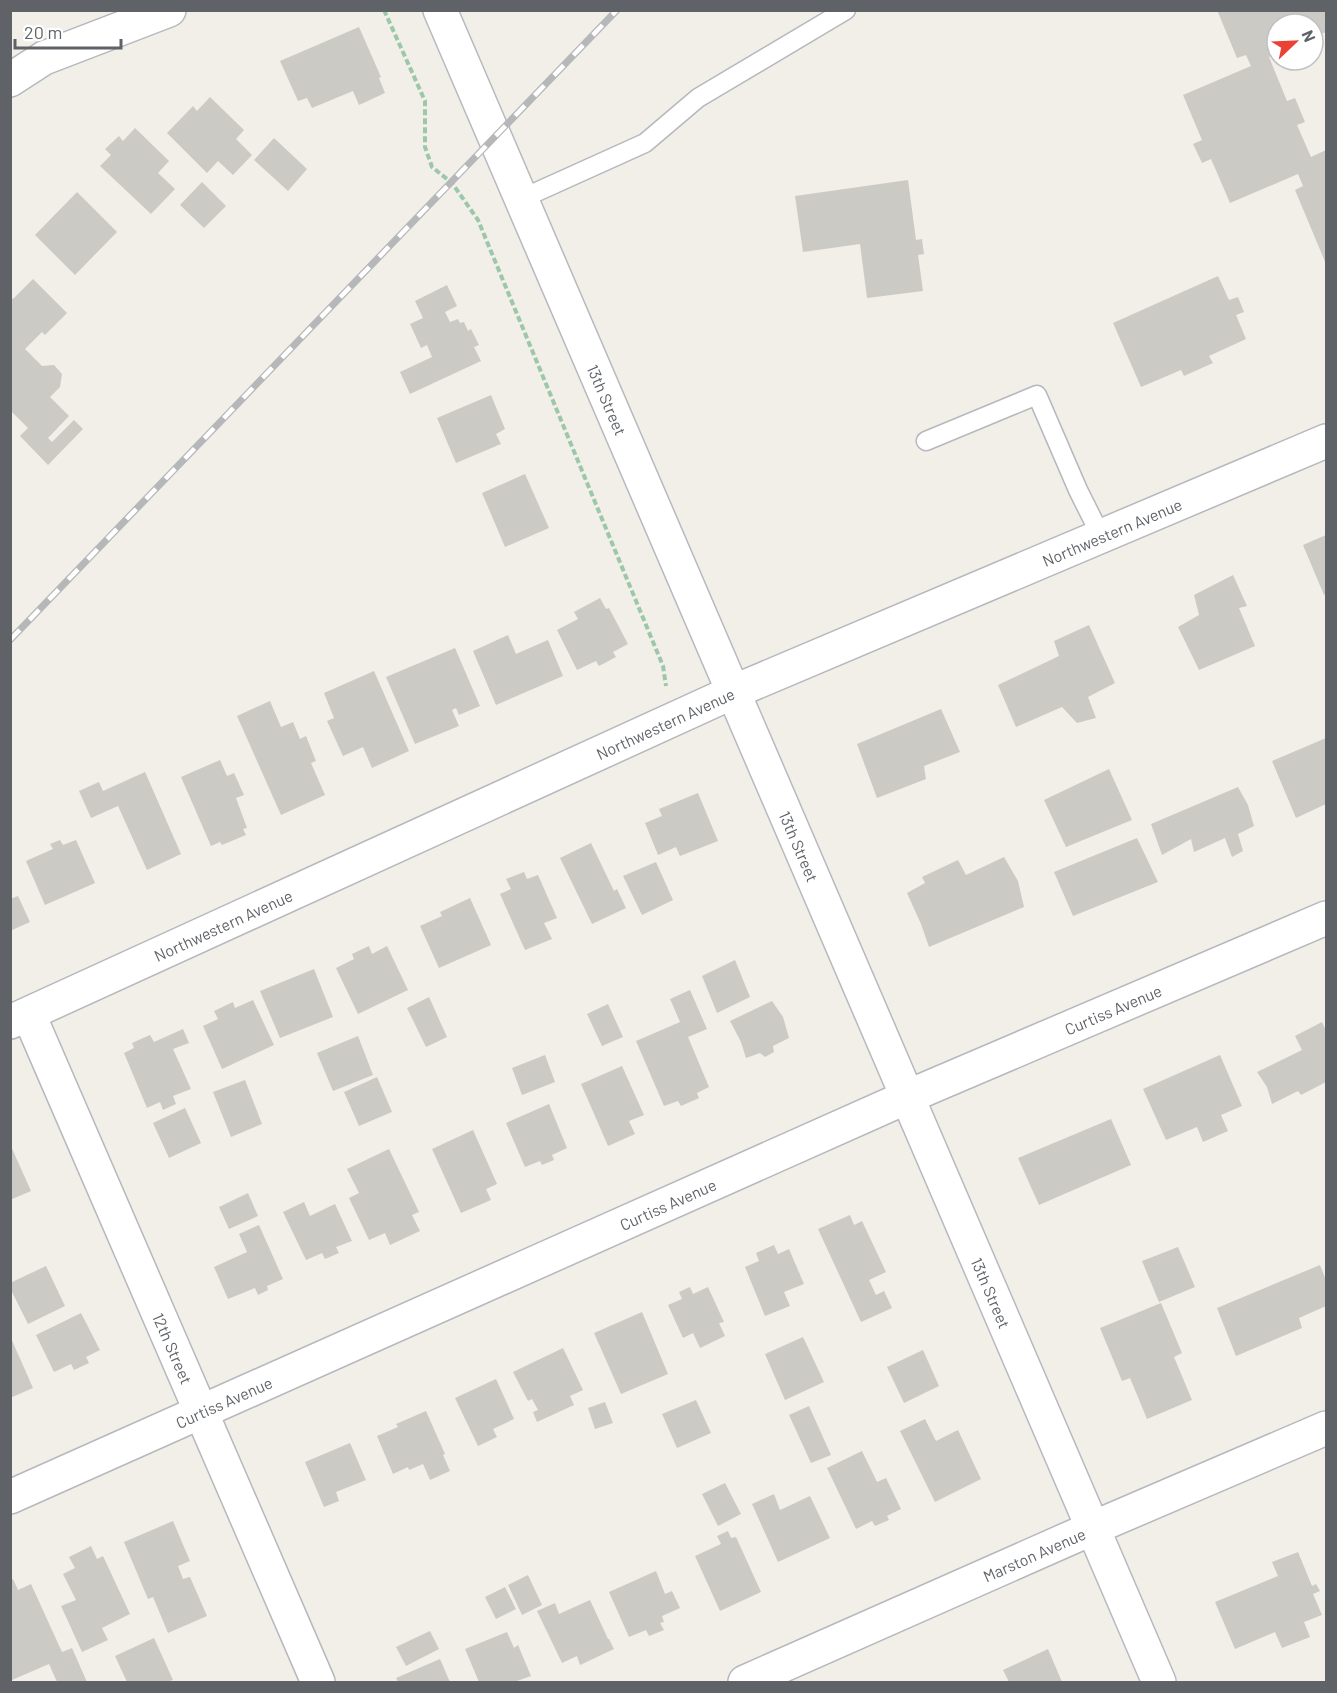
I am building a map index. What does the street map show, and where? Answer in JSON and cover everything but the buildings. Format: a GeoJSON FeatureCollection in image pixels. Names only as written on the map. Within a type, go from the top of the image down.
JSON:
{"type":"FeatureCollection","features":[{"type":"Feature","properties":{"kind":"street"},"geometry":{"type":"LineString","coordinates":[[10,80],[44,58],[169,10]]}},
{"type":"Feature","properties":{"kind":"street","name":"13th Street"},"geometry":{"type":"LineString","coordinates":[[440,10],[1159,1683]]}},
{"type":"Feature","properties":{"kind":"street","name":"Northwestern Avenue"},"geometry":{"type":"LineString","coordinates":[[20,1018],[733,692],[1326,441]]}},
{"type":"Feature","properties":{"kind":"street","name":"Curtiss Avenue"},"geometry":{"type":"LineString","coordinates":[[10,1497],[907,1097],[1326,918]]}},
{"type":"Feature","properties":{"kind":"street","name":"12th Street"},"geometry":{"type":"LineString","coordinates":[[20,1018],[201,1412],[318,1683]]}},
{"type":"Feature","properties":{"kind":"street","name":"Marston Avenue"},"geometry":{"type":"LineString","coordinates":[[745,1683],[1093,1528],[1326,1428]]}},
{"type":"Feature","properties":{"kind":"lane"},"geometry":{"type":"LineString","coordinates":[[521,199],[645,143],[698,98],[846,10]]}},
{"type":"Feature","properties":{"kind":"lane"},"geometry":{"type":"LineString","coordinates":[[926,441],[1037,395],[1078,490],[1101,536]]}},
{"type":"Feature","properties":{"kind":"path"},"geometry":{"type":"LineString","coordinates":[[384,10],[424,100],[424,147],[432,167],[452,183],[478,220],[663,666],[668,692]]}},
{"type":"Feature","properties":{"kind":"railway"},"geometry":{"type":"LineString","coordinates":[[10,640],[617,10]]}}]}
